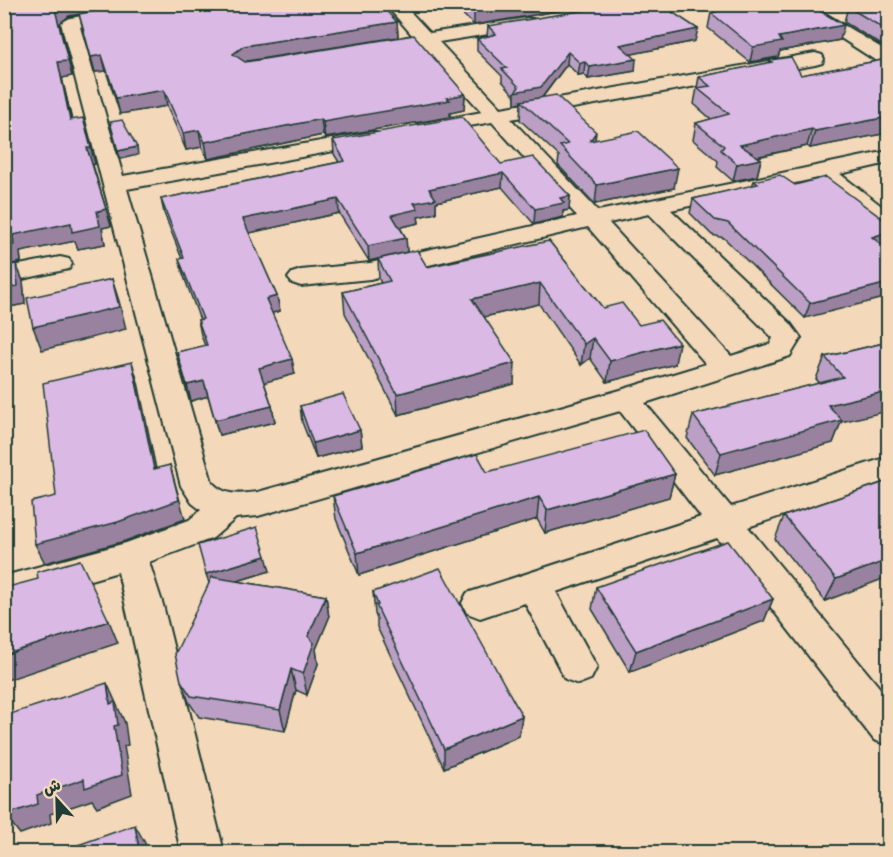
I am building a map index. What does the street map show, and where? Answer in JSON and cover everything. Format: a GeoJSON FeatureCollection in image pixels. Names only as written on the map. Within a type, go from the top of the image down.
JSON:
{"type":"FeatureCollection","features":[{"type":"Feature","properties":{"kind":"street"},"geometry":{"type":"LineString","coordinates":[[191,4],[70,23],[92,95],[113,185],[196,486],[207,501],[228,507],[258,504],[626,399],[780,350],[787,338],[654,206]]}},
{"type":"Feature","properties":{"kind":"street"},"geometry":{"type":"LineString","coordinates":[[393,4],[423,40],[593,219],[725,367]]}},
{"type":"Feature","properties":{"kind":"street"},"geometry":{"type":"LineString","coordinates":[[645,5],[651,4]]}},
{"type":"Feature","properties":{"kind":"street"},"geometry":{"type":"LineString","coordinates":[[796,4],[888,60]]}},
{"type":"Feature","properties":{"kind":"street"},"geometry":{"type":"LineString","coordinates":[[388,46],[540,21]]}},
{"type":"Feature","properties":{"kind":"street"},"geometry":{"type":"LineString","coordinates":[[113,185],[815,59]]}},
{"type":"Feature","properties":{"kind":"street"},"geometry":{"type":"LineString","coordinates":[[301,278],[370,271],[593,219],[888,158]]}},
{"type":"Feature","properties":{"kind":"street"},"geometry":{"type":"LineString","coordinates":[[824,172],[888,222]]}},
{"type":"Feature","properties":{"kind":"street"},"geometry":{"type":"LineString","coordinates":[[4,276],[60,264]]}},
{"type":"Feature","properties":{"kind":"street"},"geometry":{"type":"LineString","coordinates":[[626,399],[888,727]]}},
{"type":"Feature","properties":{"kind":"street"},"geometry":{"type":"LineString","coordinates":[[480,603],[888,470]]}},
{"type":"Feature","properties":{"kind":"street"},"geometry":{"type":"LineString","coordinates":[[4,591],[130,555],[201,529],[228,507]]}},
{"type":"Feature","properties":{"kind":"street"},"geometry":{"type":"LineString","coordinates":[[130,555],[145,605],[202,852]]}},
{"type":"Feature","properties":{"kind":"street"},"geometry":{"type":"LineString","coordinates":[[534,586],[578,667]]}},
{"type":"Feature","properties":{"kind":"building"},"geometry":{"type":"Polygon","coordinates":[[[4,4],[61,4],[55,9],[68,61],[58,62],[70,120],[83,118],[91,148],[87,148],[106,209],[97,211],[100,226],[72,232],[71,223],[13,235],[14,245],[4,247],[4,4]]]}},
{"type":"Feature","properties":{"kind":"building"},"geometry":{"type":"Polygon","coordinates":[[[139,4],[380,4],[397,22],[244,46],[233,54],[245,62],[414,35],[465,94],[447,98],[450,100],[323,122],[321,119],[205,142],[199,130],[183,133],[164,90],[116,98],[102,55],[91,57],[79,14],[139,4]]]}},
{"type":"Feature","properties":{"kind":"building"},"geometry":{"type":"Polygon","coordinates":[[[468,4],[509,4],[474,10],[468,4]]]}},
{"type":"Feature","properties":{"kind":"building"},"geometry":{"type":"Polygon","coordinates":[[[623,4],[660,4],[698,29],[620,45],[636,59],[590,67],[585,62],[580,63],[568,52],[541,87],[515,92],[519,87],[502,69],[507,68],[477,39],[496,34],[488,26],[623,4]]]}},
{"type":"Feature","properties":{"kind":"building"},"geometry":{"type":"Polygon","coordinates":[[[744,4],[808,4],[844,25],[779,37],[782,42],[753,47],[711,13],[744,4]]]}},
{"type":"Feature","properties":{"kind":"building"},"geometry":{"type":"Polygon","coordinates":[[[861,4],[888,4],[888,31],[848,7],[861,4]]]}},
{"type":"Feature","properties":{"kind":"building"},"geometry":{"type":"Polygon","coordinates":[[[791,57],[801,75],[888,59],[888,117],[815,131],[812,129],[740,145],[761,159],[737,164],[721,150],[724,146],[696,123],[729,114],[697,88],[710,86],[699,77],[791,57]]]}},
{"type":"Feature","properties":{"kind":"building"},"geometry":{"type":"Polygon","coordinates":[[[556,95],[596,132],[590,141],[638,131],[678,168],[597,185],[560,146],[568,144],[521,101],[556,95]]]}},
{"type":"Feature","properties":{"kind":"building"},"geometry":{"type":"Polygon","coordinates":[[[462,117],[501,164],[533,157],[570,196],[560,198],[564,203],[535,209],[503,173],[429,189],[436,199],[414,203],[418,209],[392,215],[406,238],[368,246],[338,199],[243,219],[277,296],[266,299],[292,359],[259,368],[272,406],[215,420],[204,381],[187,385],[177,352],[207,345],[198,320],[203,319],[179,259],[184,258],[161,199],[345,161],[333,140],[462,117]]]}},
{"type":"Feature","properties":{"kind":"building"},"geometry":{"type":"Polygon","coordinates":[[[122,120],[137,147],[118,151],[110,122],[122,120]]]}},
{"type":"Feature","properties":{"kind":"building"},"geometry":{"type":"Polygon","coordinates":[[[780,175],[795,185],[826,177],[888,223],[888,232],[872,237],[888,250],[888,283],[810,303],[728,223],[715,220],[693,199],[758,184],[754,181],[780,175]]]}},
{"type":"Feature","properties":{"kind":"building"},"geometry":{"type":"Polygon","coordinates":[[[549,241],[603,308],[622,303],[639,325],[660,320],[679,343],[610,361],[593,338],[584,344],[540,283],[472,299],[515,363],[397,394],[343,292],[390,281],[378,259],[417,250],[427,267],[549,241]]]}},
{"type":"Feature","properties":{"kind":"building"},"geometry":{"type":"Polygon","coordinates":[[[16,264],[18,286],[4,289],[4,266],[16,264]]]}},
{"type":"Feature","properties":{"kind":"building"},"geometry":{"type":"Polygon","coordinates":[[[112,279],[119,307],[33,327],[27,298],[112,279]]]}},
{"type":"Feature","properties":{"kind":"building"},"geometry":{"type":"Polygon","coordinates":[[[888,342],[888,391],[828,405],[842,420],[721,453],[693,415],[843,377],[825,357],[888,342]]]}},
{"type":"Feature","properties":{"kind":"building"},"geometry":{"type":"Polygon","coordinates":[[[132,362],[154,469],[170,465],[179,500],[118,522],[35,544],[31,502],[56,496],[43,383],[132,362]]]}},
{"type":"Feature","properties":{"kind":"building"},"geometry":{"type":"Polygon","coordinates":[[[343,394],[360,430],[313,443],[300,406],[343,394]]]}},
{"type":"Feature","properties":{"kind":"building"},"geometry":{"type":"Polygon","coordinates":[[[644,430],[675,474],[547,510],[539,497],[357,553],[333,496],[477,454],[487,472],[644,430]]]}},
{"type":"Feature","properties":{"kind":"building"},"geometry":{"type":"Polygon","coordinates":[[[888,481],[888,560],[836,579],[784,516],[888,481]]]}},
{"type":"Feature","properties":{"kind":"building"},"geometry":{"type":"Polygon","coordinates":[[[257,527],[266,556],[206,574],[198,545],[257,527]]]}},
{"type":"Feature","properties":{"kind":"building"},"geometry":{"type":"Polygon","coordinates":[[[728,541],[773,599],[636,651],[596,587],[728,541]]]}},
{"type":"Feature","properties":{"kind":"building"},"geometry":{"type":"Polygon","coordinates":[[[80,560],[109,621],[4,655],[4,588],[38,579],[37,572],[80,560]]]}},
{"type":"Feature","properties":{"kind":"building"},"geometry":{"type":"Polygon","coordinates":[[[440,568],[522,716],[444,749],[376,605],[378,605],[373,592],[440,568]]]}},
{"type":"Feature","properties":{"kind":"building"},"geometry":{"type":"Polygon","coordinates":[[[212,577],[326,596],[308,636],[314,643],[303,674],[291,669],[280,710],[191,696],[181,681],[175,654],[212,577]]]}},
{"type":"Feature","properties":{"kind":"building"},"geometry":{"type":"Polygon","coordinates":[[[107,683],[110,704],[115,702],[118,725],[114,726],[122,775],[85,788],[84,779],[37,795],[38,804],[5,815],[4,716],[107,683]]]}},
{"type":"Feature","properties":{"kind":"building"},"geometry":{"type":"Polygon","coordinates":[[[135,825],[139,851],[144,849],[144,852],[58,852],[135,825]]]}}]}
